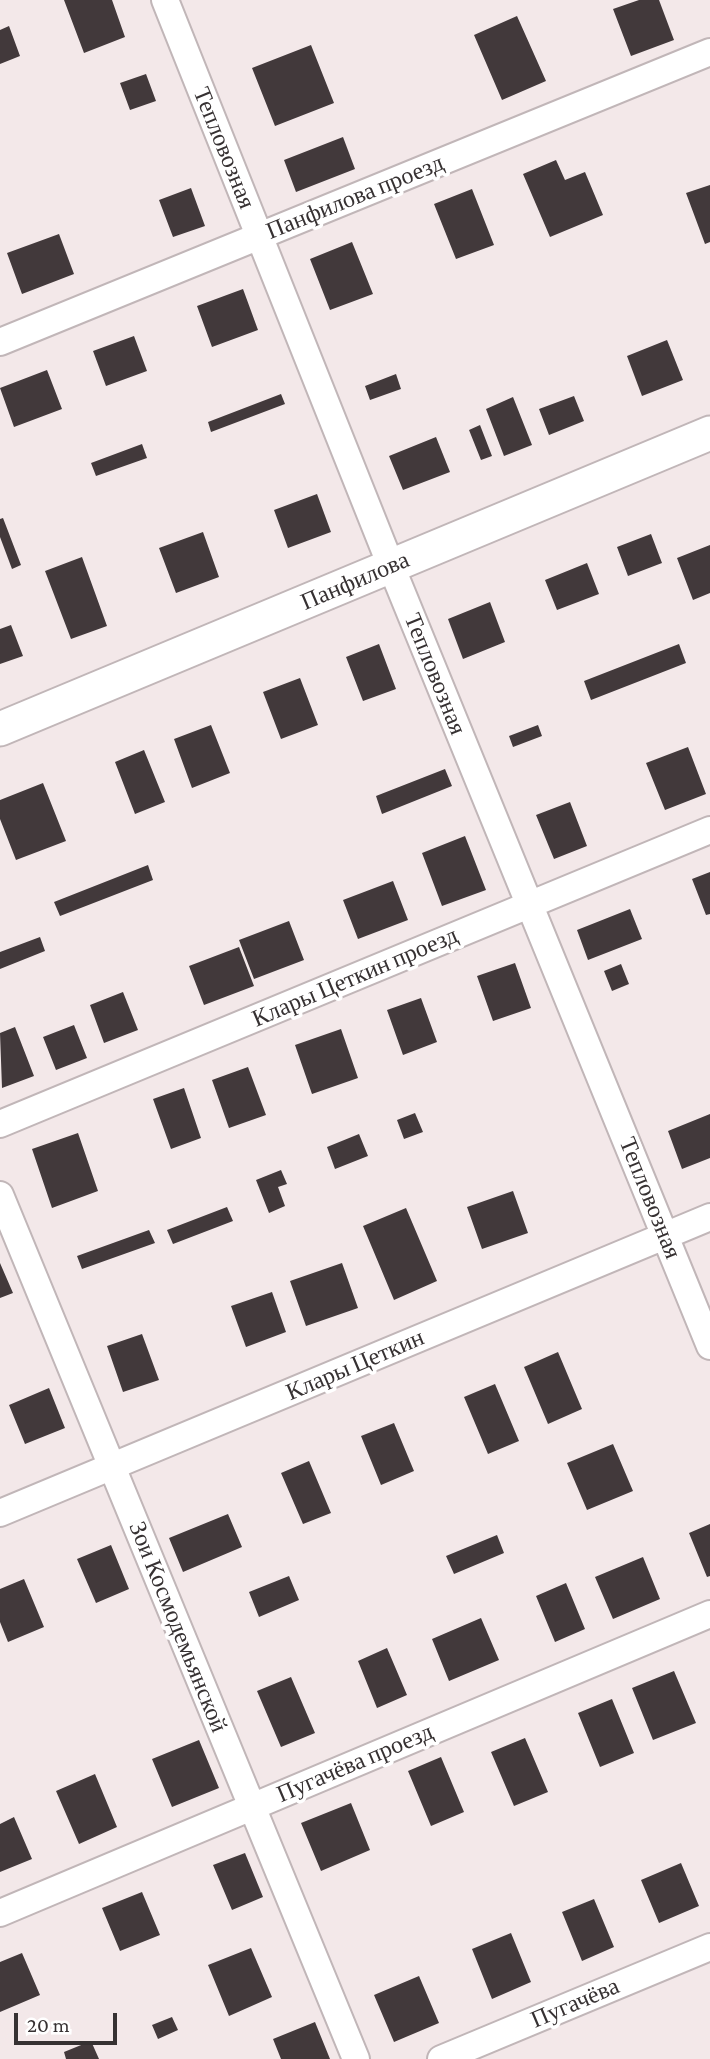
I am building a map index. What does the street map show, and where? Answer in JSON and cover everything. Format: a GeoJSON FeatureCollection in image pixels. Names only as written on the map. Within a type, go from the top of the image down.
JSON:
{"type":"FeatureCollection","features":[{"type":"Feature","properties":{"kind":"street","name":"Тепловозная"},"geometry":{"type":"LineString","coordinates":[[165,0],[391,566],[710,1346]]}},
{"type":"Feature","properties":{"kind":"street","name":"Панфилова проезд"},"geometry":{"type":"LineString","coordinates":[[0,342],[710,52]]}},
{"type":"Feature","properties":{"kind":"street","name":"Панфилова"},"geometry":{"type":"LineString","coordinates":[[0,729],[710,433]]}},
{"type":"Feature","properties":{"kind":"street","name":"Клары Цеткин проезд"},"geometry":{"type":"LineString","coordinates":[[0,1124],[710,830]]}},
{"type":"Feature","properties":{"kind":"street","name":"Зои Космодемьянской"},"geometry":{"type":"LineString","coordinates":[[0,1195],[356,2059]]}},
{"type":"Feature","properties":{"kind":"street","name":"Клары Цеткин"},"geometry":{"type":"LineString","coordinates":[[0,1513],[710,1217]]}},
{"type":"Feature","properties":{"kind":"street","name":"Пугачёва проезд"},"geometry":{"type":"LineString","coordinates":[[0,1913],[710,1614]]}},
{"type":"Feature","properties":{"kind":"street","name":"Пугачёва"},"geometry":{"type":"LineString","coordinates":[[441,2059],[710,1947]]}},
{"type":"Feature","properties":{"kind":"building"},"geometry":{"type":"Polygon","coordinates":[[[64,0],[112,0],[125,37],[84,53],[64,0]]]}},
{"type":"Feature","properties":{"kind":"building"},"geometry":{"type":"Polygon","coordinates":[[[639,0],[659,0],[674,40],[631,56],[613,9],[639,0]]]}},
{"type":"Feature","properties":{"kind":"building"},"geometry":{"type":"Polygon","coordinates":[[[517,16],[546,81],[502,100],[474,35],[517,16]]]}},
{"type":"Feature","properties":{"kind":"building"},"geometry":{"type":"Polygon","coordinates":[[[9,26],[20,56],[0,64],[0,30],[9,26]]]}},
{"type":"Feature","properties":{"kind":"building"},"geometry":{"type":"Polygon","coordinates":[[[311,45],[334,103],[275,126],[252,68],[311,45]]]}},
{"type":"Feature","properties":{"kind":"building"},"geometry":{"type":"Polygon","coordinates":[[[146,74],[156,101],[130,110],[120,83],[146,74]]]}},
{"type":"Feature","properties":{"kind":"building"},"geometry":{"type":"Polygon","coordinates":[[[343,137],[355,169],[296,192],[284,160],[343,137]]]}},
{"type":"Feature","properties":{"kind":"building"},"geometry":{"type":"Polygon","coordinates":[[[556,160],[565,180],[585,172],[603,215],[550,237],[523,174],[556,160]]]}},
{"type":"Feature","properties":{"kind":"building"},"geometry":{"type":"Polygon","coordinates":[[[710,185],[710,242],[705,244],[686,193],[710,185]]]}},
{"type":"Feature","properties":{"kind":"building"},"geometry":{"type":"Polygon","coordinates":[[[191,188],[205,226],[173,237],[159,200],[191,188]]]}},
{"type":"Feature","properties":{"kind":"building"},"geometry":{"type":"Polygon","coordinates":[[[472,189],[494,245],[456,259],[434,204],[472,189]]]}},
{"type":"Feature","properties":{"kind":"building"},"geometry":{"type":"Polygon","coordinates":[[[59,234],[74,274],[22,294],[7,253],[59,234]]]}},
{"type":"Feature","properties":{"kind":"building"},"geometry":{"type":"Polygon","coordinates":[[[352,242],[373,294],[330,310],[310,259],[352,242]]]}},
{"type":"Feature","properties":{"kind":"building"},"geometry":{"type":"Polygon","coordinates":[[[243,289],[258,330],[212,347],[197,306],[243,289]]]}},
{"type":"Feature","properties":{"kind":"building"},"geometry":{"type":"Polygon","coordinates":[[[134,336],[147,371],[106,386],[93,351],[134,336]]]}},
{"type":"Feature","properties":{"kind":"building"},"geometry":{"type":"Polygon","coordinates":[[[667,340],[683,380],[642,396],[627,356],[667,340]]]}},
{"type":"Feature","properties":{"kind":"building"},"geometry":{"type":"Polygon","coordinates":[[[47,370],[62,409],[14,427],[0,388],[47,370]]]}},
{"type":"Feature","properties":{"kind":"building"},"geometry":{"type":"Polygon","coordinates":[[[396,374],[401,389],[370,400],[365,386],[396,374]]]}},
{"type":"Feature","properties":{"kind":"building"},"geometry":{"type":"Polygon","coordinates":[[[281,394],[285,404],[211,432],[208,422],[281,394]]]}},
{"type":"Feature","properties":{"kind":"building"},"geometry":{"type":"Polygon","coordinates":[[[574,396],[584,421],[549,435],[539,409],[574,396]]]}},
{"type":"Feature","properties":{"kind":"building"},"geometry":{"type":"Polygon","coordinates":[[[513,397],[532,445],[504,456],[486,409],[513,397]]]}},
{"type":"Feature","properties":{"kind":"building"},"geometry":{"type":"Polygon","coordinates":[[[480,425],[492,456],[481,460],[469,430],[480,425]]]}},
{"type":"Feature","properties":{"kind":"building"},"geometry":{"type":"Polygon","coordinates":[[[436,437],[450,472],[403,490],[389,456],[436,437]]]}},
{"type":"Feature","properties":{"kind":"building"},"geometry":{"type":"Polygon","coordinates":[[[142,444],[147,458],[96,476],[91,463],[142,444]]]}},
{"type":"Feature","properties":{"kind":"building"},"geometry":{"type":"Polygon","coordinates":[[[317,494],[331,532],[288,548],[274,510],[317,494]]]}},
{"type":"Feature","properties":{"kind":"building"},"geometry":{"type":"Polygon","coordinates":[[[3,518],[21,565],[12,569],[0,537],[0,519],[3,518]]]}},
{"type":"Feature","properties":{"kind":"building"},"geometry":{"type":"Polygon","coordinates":[[[203,532],[219,577],[176,593],[159,548],[203,532]]]}},
{"type":"Feature","properties":{"kind":"building"},"geometry":{"type":"Polygon","coordinates":[[[651,534],[662,563],[628,576],[617,547],[651,534]]]}},
{"type":"Feature","properties":{"kind":"building"},"geometry":{"type":"Polygon","coordinates":[[[710,545],[710,593],[693,600],[677,558],[710,545]]]}},
{"type":"Feature","properties":{"kind":"building"},"geometry":{"type":"Polygon","coordinates":[[[82,557],[107,626],[71,639],[45,571],[82,557]]]}},
{"type":"Feature","properties":{"kind":"building"},"geometry":{"type":"Polygon","coordinates":[[[587,563],[599,594],[557,610],[545,580],[587,563]]]}},
{"type":"Feature","properties":{"kind":"building"},"geometry":{"type":"Polygon","coordinates":[[[490,602],[505,642],[463,659],[448,619],[490,602]]]}},
{"type":"Feature","properties":{"kind":"building"},"geometry":{"type":"Polygon","coordinates":[[[11,625],[23,656],[0,664],[0,629],[11,625]]]}},
{"type":"Feature","properties":{"kind":"building"},"geometry":{"type":"Polygon","coordinates":[[[379,644],[396,689],[363,701],[346,657],[379,644]]]}},
{"type":"Feature","properties":{"kind":"building"},"geometry":{"type":"Polygon","coordinates":[[[679,644],[686,663],[591,700],[584,681],[679,644]]]}},
{"type":"Feature","properties":{"kind":"building"},"geometry":{"type":"Polygon","coordinates":[[[300,678],[318,725],[281,739],[263,692],[300,678]]]}},
{"type":"Feature","properties":{"kind":"building"},"geometry":{"type":"Polygon","coordinates":[[[211,725],[230,773],[192,788],[174,739],[211,725]]]}},
{"type":"Feature","properties":{"kind":"building"},"geometry":{"type":"Polygon","coordinates":[[[538,725],[542,736],[513,747],[509,736],[538,725]]]}},
{"type":"Feature","properties":{"kind":"building"},"geometry":{"type":"Polygon","coordinates":[[[688,747],[706,794],[665,810],[646,763],[688,747]]]}},
{"type":"Feature","properties":{"kind":"building"},"geometry":{"type":"Polygon","coordinates":[[[144,750],[165,802],[135,814],[115,762],[144,750]]]}},
{"type":"Feature","properties":{"kind":"building"},"geometry":{"type":"Polygon","coordinates":[[[445,769],[452,786],[382,814],[376,796],[445,769]]]}},
{"type":"Feature","properties":{"kind":"building"},"geometry":{"type":"Polygon","coordinates":[[[43,783],[66,841],[16,860],[0,819],[0,800],[43,783]]]}},
{"type":"Feature","properties":{"kind":"building"},"geometry":{"type":"Polygon","coordinates":[[[570,802],[587,846],[554,859],[536,815],[570,802]]]}},
{"type":"Feature","properties":{"kind":"building"},"geometry":{"type":"Polygon","coordinates":[[[465,836],[486,890],[442,906],[422,853],[465,836]]]}},
{"type":"Feature","properties":{"kind":"building"},"geometry":{"type":"Polygon","coordinates":[[[148,865],[153,880],[60,916],[54,902],[148,865]]]}},
{"type":"Feature","properties":{"kind":"building"},"geometry":{"type":"Polygon","coordinates":[[[710,872],[710,914],[706,915],[692,879],[710,872]]]}},
{"type":"Feature","properties":{"kind":"building"},"geometry":{"type":"Polygon","coordinates":[[[393,881],[408,920],[358,939],[343,900],[393,881]]]}},
{"type":"Feature","properties":{"kind":"building"},"geometry":{"type":"Polygon","coordinates":[[[630,909],[642,939],[588,960],[577,930],[630,909]]]}},
{"type":"Feature","properties":{"kind":"building"},"geometry":{"type":"Polygon","coordinates":[[[289,921],[304,960],[254,979],[239,940],[289,921]]]}},
{"type":"Feature","properties":{"kind":"building"},"geometry":{"type":"Polygon","coordinates":[[[40,937],[45,951],[0,969],[0,952],[40,937]]]}},
{"type":"Feature","properties":{"kind":"building"},"geometry":{"type":"Polygon","coordinates":[[[239,947],[254,986],[204,1005],[189,966],[239,947]]]}},
{"type":"Feature","properties":{"kind":"building"},"geometry":{"type":"Polygon","coordinates":[[[515,963],[531,1008],[493,1021],[477,976],[515,963]]]}},
{"type":"Feature","properties":{"kind":"building"},"geometry":{"type":"Polygon","coordinates":[[[621,964],[629,984],[612,991],[604,971],[621,964]]]}},
{"type":"Feature","properties":{"kind":"building"},"geometry":{"type":"Polygon","coordinates":[[[123,992],[138,1030],[104,1043],[90,1005],[123,992]]]}},
{"type":"Feature","properties":{"kind":"building"},"geometry":{"type":"Polygon","coordinates":[[[421,998],[437,1042],[403,1055],[387,1010],[421,998]]]}},
{"type":"Feature","properties":{"kind":"building"},"geometry":{"type":"Polygon","coordinates":[[[74,1025],[87,1058],[56,1070],[43,1037],[74,1025]]]}},
{"type":"Feature","properties":{"kind":"building"},"geometry":{"type":"Polygon","coordinates":[[[15,1027],[34,1076],[2,1088],[0,1033],[15,1027]]]}},
{"type":"Feature","properties":{"kind":"building"},"geometry":{"type":"Polygon","coordinates":[[[341,1029],[358,1078],[312,1094],[295,1045],[341,1029]]]}},
{"type":"Feature","properties":{"kind":"building"},"geometry":{"type":"Polygon","coordinates":[[[248,1067],[266,1115],[229,1128],[212,1080],[248,1067]]]}},
{"type":"Feature","properties":{"kind":"building"},"geometry":{"type":"Polygon","coordinates":[[[184,1088],[201,1138],[171,1149],[153,1099],[184,1088]]]}},
{"type":"Feature","properties":{"kind":"building"},"geometry":{"type":"Polygon","coordinates":[[[415,1113],[423,1132],[404,1139],[397,1120],[415,1113]]]}},
{"type":"Feature","properties":{"kind":"building"},"geometry":{"type":"Polygon","coordinates":[[[710,1114],[710,1158],[682,1169],[668,1131],[710,1114]]]}},
{"type":"Feature","properties":{"kind":"building"},"geometry":{"type":"Polygon","coordinates":[[[78,1133],[98,1191],[52,1208],[32,1149],[78,1133]]]}},
{"type":"Feature","properties":{"kind":"building"},"geometry":{"type":"Polygon","coordinates":[[[359,1134],[368,1156],[335,1169],[327,1147],[359,1134]]]}},
{"type":"Feature","properties":{"kind":"building"},"geometry":{"type":"Polygon","coordinates":[[[281,1170],[287,1184],[278,1187],[285,1206],[269,1213],[256,1180],[281,1170]]]}},
{"type":"Feature","properties":{"kind":"building"},"geometry":{"type":"Polygon","coordinates":[[[513,1191],[528,1233],[482,1249],[467,1207],[513,1191]]]}},
{"type":"Feature","properties":{"kind":"building"},"geometry":{"type":"Polygon","coordinates":[[[227,1207],[233,1221],[173,1244],[167,1230],[227,1207]]]}},
{"type":"Feature","properties":{"kind":"building"},"geometry":{"type":"Polygon","coordinates":[[[406,1208],[437,1281],[394,1300],[363,1226],[406,1208]]]}},
{"type":"Feature","properties":{"kind":"building"},"geometry":{"type":"Polygon","coordinates":[[[149,1230],[155,1243],[82,1269],[77,1256],[149,1230]]]}},
{"type":"Feature","properties":{"kind":"building"},"geometry":{"type":"Polygon","coordinates":[[[0,1263],[13,1293],[0,1298],[0,1263]]]}},
{"type":"Feature","properties":{"kind":"building"},"geometry":{"type":"Polygon","coordinates":[[[342,1263],[358,1308],[306,1326],[290,1281],[342,1263]]]}},
{"type":"Feature","properties":{"kind":"building"},"geometry":{"type":"Polygon","coordinates":[[[272,1292],[286,1332],[246,1347],[231,1306],[272,1292]]]}},
{"type":"Feature","properties":{"kind":"building"},"geometry":{"type":"Polygon","coordinates":[[[142,1334],[159,1380],[123,1392],[107,1346],[142,1334]]]}},
{"type":"Feature","properties":{"kind":"building"},"geometry":{"type":"Polygon","coordinates":[[[558,1352],[582,1409],[548,1424],[524,1367],[558,1352]]]}},
{"type":"Feature","properties":{"kind":"building"},"geometry":{"type":"Polygon","coordinates":[[[495,1384],[519,1441],[488,1454],[464,1397],[495,1384]]]}},
{"type":"Feature","properties":{"kind":"building"},"geometry":{"type":"Polygon","coordinates":[[[49,1388],[65,1428],[25,1444],[9,1405],[49,1388]]]}},
{"type":"Feature","properties":{"kind":"building"},"geometry":{"type":"Polygon","coordinates":[[[394,1423],[414,1471],[381,1485],[361,1436],[394,1423]]]}},
{"type":"Feature","properties":{"kind":"building"},"geometry":{"type":"Polygon","coordinates":[[[613,1444],[633,1491],[587,1510],[567,1463],[613,1444]]]}},
{"type":"Feature","properties":{"kind":"building"},"geometry":{"type":"Polygon","coordinates":[[[309,1461],[331,1513],[303,1524],[281,1473],[309,1461]]]}},
{"type":"Feature","properties":{"kind":"building"},"geometry":{"type":"Polygon","coordinates":[[[228,1514],[242,1547],[183,1572],[169,1538],[228,1514]]]}},
{"type":"Feature","properties":{"kind":"building"},"geometry":{"type":"Polygon","coordinates":[[[710,1524],[710,1576],[707,1577],[689,1533],[710,1524]]]}},
{"type":"Feature","properties":{"kind":"building"},"geometry":{"type":"Polygon","coordinates":[[[497,1535],[504,1553],[454,1574],[446,1556],[497,1535]]]}},
{"type":"Feature","properties":{"kind":"building"},"geometry":{"type":"Polygon","coordinates":[[[111,1545],[129,1589],[96,1603],[77,1559],[111,1545]]]}},
{"type":"Feature","properties":{"kind":"building"},"geometry":{"type":"Polygon","coordinates":[[[643,1557],[660,1599],[613,1619],[595,1577],[643,1557]]]}},
{"type":"Feature","properties":{"kind":"building"},"geometry":{"type":"Polygon","coordinates":[[[289,1576],[299,1600],[259,1617],[249,1592],[289,1576]]]}},
{"type":"Feature","properties":{"kind":"building"},"geometry":{"type":"Polygon","coordinates":[[[24,1579],[44,1627],[8,1642],[0,1622],[0,1589],[24,1579]]]}},
{"type":"Feature","properties":{"kind":"building"},"geometry":{"type":"Polygon","coordinates":[[[566,1583],[585,1629],[555,1642],[536,1596],[566,1583]]]}},
{"type":"Feature","properties":{"kind":"building"},"geometry":{"type":"Polygon","coordinates":[[[481,1618],[499,1660],[449,1681],[432,1639],[481,1618]]]}},
{"type":"Feature","properties":{"kind":"building"},"geometry":{"type":"Polygon","coordinates":[[[387,1648],[407,1695],[377,1708],[358,1661],[387,1648]]]}},
{"type":"Feature","properties":{"kind":"building"},"geometry":{"type":"Polygon","coordinates":[[[674,1671],[696,1723],[653,1740],[632,1688],[674,1671]]]}},
{"type":"Feature","properties":{"kind":"building"},"geometry":{"type":"Polygon","coordinates":[[[291,1677],[315,1733],[281,1747],[257,1691],[291,1677]]]}},
{"type":"Feature","properties":{"kind":"building"},"geometry":{"type":"Polygon","coordinates":[[[612,1699],[634,1753],[600,1767],[578,1713],[612,1699]]]}},
{"type":"Feature","properties":{"kind":"building"},"geometry":{"type":"Polygon","coordinates":[[[525,1738],[548,1792],[514,1806],[491,1752],[525,1738]]]}},
{"type":"Feature","properties":{"kind":"building"},"geometry":{"type":"Polygon","coordinates":[[[199,1740],[219,1788],[172,1807],[152,1759],[199,1740]]]}},
{"type":"Feature","properties":{"kind":"building"},"geometry":{"type":"Polygon","coordinates":[[[441,1757],[464,1812],[431,1826],[408,1771],[441,1757]]]}},
{"type":"Feature","properties":{"kind":"building"},"geometry":{"type":"Polygon","coordinates":[[[95,1774],[117,1827],[79,1844],[56,1791],[95,1774]]]}},
{"type":"Feature","properties":{"kind":"building"},"geometry":{"type":"Polygon","coordinates":[[[351,1803],[370,1850],[321,1871],[301,1823],[351,1803]]]}},
{"type":"Feature","properties":{"kind":"building"},"geometry":{"type":"Polygon","coordinates":[[[14,1817],[32,1859],[0,1872],[0,1824],[14,1817]]]}},
{"type":"Feature","properties":{"kind":"building"},"geometry":{"type":"Polygon","coordinates":[[[245,1853],[263,1897],[232,1910],[213,1865],[245,1853]]]}},
{"type":"Feature","properties":{"kind":"building"},"geometry":{"type":"Polygon","coordinates":[[[681,1863],[699,1906],[659,1923],[641,1880],[681,1863]]]}},
{"type":"Feature","properties":{"kind":"building"},"geometry":{"type":"Polygon","coordinates":[[[142,1892],[160,1935],[120,1951],[102,1908],[142,1892]]]}},
{"type":"Feature","properties":{"kind":"building"},"geometry":{"type":"Polygon","coordinates":[[[594,1899],[614,1947],[582,1961],[562,1912],[594,1899]]]}},
{"type":"Feature","properties":{"kind":"building"},"geometry":{"type":"Polygon","coordinates":[[[511,1933],[531,1982],[492,1999],[472,1949],[511,1933]]]}},
{"type":"Feature","properties":{"kind":"building"},"geometry":{"type":"Polygon","coordinates":[[[251,1948],[272,1997],[229,2016],[208,1965],[251,1948]]]}},
{"type":"Feature","properties":{"kind":"building"},"geometry":{"type":"Polygon","coordinates":[[[22,1953],[40,1995],[0,2012],[0,1962],[22,1953]]]}},
{"type":"Feature","properties":{"kind":"building"},"geometry":{"type":"Polygon","coordinates":[[[419,1976],[439,2023],[394,2042],[374,1995],[419,1976]]]}},
{"type":"Feature","properties":{"kind":"building"},"geometry":{"type":"Polygon","coordinates":[[[172,2017],[178,2030],[158,2039],[152,2025],[172,2017]]]}},
{"type":"Feature","properties":{"kind":"building"},"geometry":{"type":"Polygon","coordinates":[[[315,2022],[330,2059],[281,2059],[273,2039],[315,2022]]]}},
{"type":"Feature","properties":{"kind":"building"},"geometry":{"type":"Polygon","coordinates":[[[91,2041],[99,2059],[66,2059],[64,2052],[91,2041]]]}}]}
